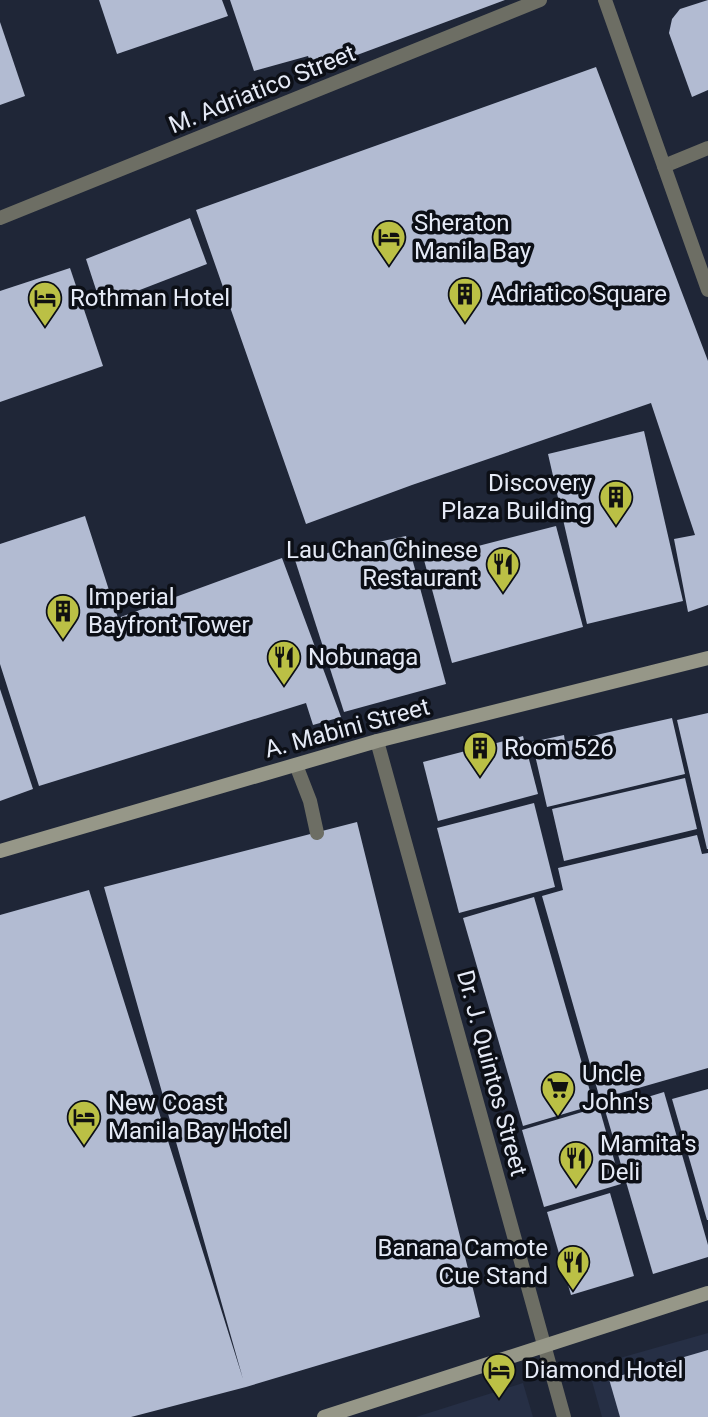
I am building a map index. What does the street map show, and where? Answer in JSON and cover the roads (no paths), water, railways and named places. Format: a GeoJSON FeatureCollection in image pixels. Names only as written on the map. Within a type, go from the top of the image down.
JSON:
{"type":"FeatureCollection","features":[{"type":"Feature","properties":{"kind":"main road","name":"A. Mabini Street"},"geometry":{"type":"LineString","coordinates":[[0,851],[377,741],[708,658]]}},
{"type":"Feature","properties":{"kind":"main road"},"geometry":{"type":"LineString","coordinates":[[324,1417],[708,1293]]}},
{"type":"Feature","properties":{"kind":"street","name":"M. Adriatico Street"},"geometry":{"type":"LineString","coordinates":[[0,218],[540,0]]}},
{"type":"Feature","properties":{"kind":"street"},"geometry":{"type":"LineString","coordinates":[[605,0],[708,290]]}},
{"type":"Feature","properties":{"kind":"street"},"geometry":{"type":"LineString","coordinates":[[664,166],[708,148]]}},
{"type":"Feature","properties":{"kind":"street","name":"Dr. J. Quintos Street"},"geometry":{"type":"LineString","coordinates":[[377,741],[564,1417]]}},
{"type":"Feature","properties":{"kind":"street"},"geometry":{"type":"LineString","coordinates":[[296,765],[310,801],[317,833]]}},
{"type":"Feature","properties":{"kind":"place","name":"Sheraton Manila Bay"},"geometry":{"type":"Point","coordinates":[389,267]}},
{"type":"Feature","properties":{"kind":"place","name":"Adriatico Square"},"geometry":{"type":"Point","coordinates":[465,324]}},
{"type":"Feature","properties":{"kind":"place","name":"Rothman Hotel"},"geometry":{"type":"Point","coordinates":[45,328]}},
{"type":"Feature","properties":{"kind":"place","name":"Discovery Plaza Building"},"geometry":{"type":"Point","coordinates":[616,527]}},
{"type":"Feature","properties":{"kind":"place","name":"Lau Chan Chinese Restaurant"},"geometry":{"type":"Point","coordinates":[503,594]}},
{"type":"Feature","properties":{"kind":"place","name":"Imperial Bayfront Tower"},"geometry":{"type":"Point","coordinates":[63,641]}},
{"type":"Feature","properties":{"kind":"place","name":"Nobunaga"},"geometry":{"type":"Point","coordinates":[284,687]}},
{"type":"Feature","properties":{"kind":"place","name":"Room 526"},"geometry":{"type":"Point","coordinates":[480,778]}},
{"type":"Feature","properties":{"kind":"place","name":"Uncle John's"},"geometry":{"type":"Point","coordinates":[558,1118]}},
{"type":"Feature","properties":{"kind":"place","name":"New Coast Manila Bay Hotel"},"geometry":{"type":"Point","coordinates":[84,1147]}},
{"type":"Feature","properties":{"kind":"place","name":"Mamita's Deli"},"geometry":{"type":"Point","coordinates":[576,1188]}},
{"type":"Feature","properties":{"kind":"place","name":"Banana Camote Cue Stand"},"geometry":{"type":"Point","coordinates":[573,1292]}},
{"type":"Feature","properties":{"kind":"place","name":"Diamond Hotel"},"geometry":{"type":"Point","coordinates":[499,1400]}}]}
